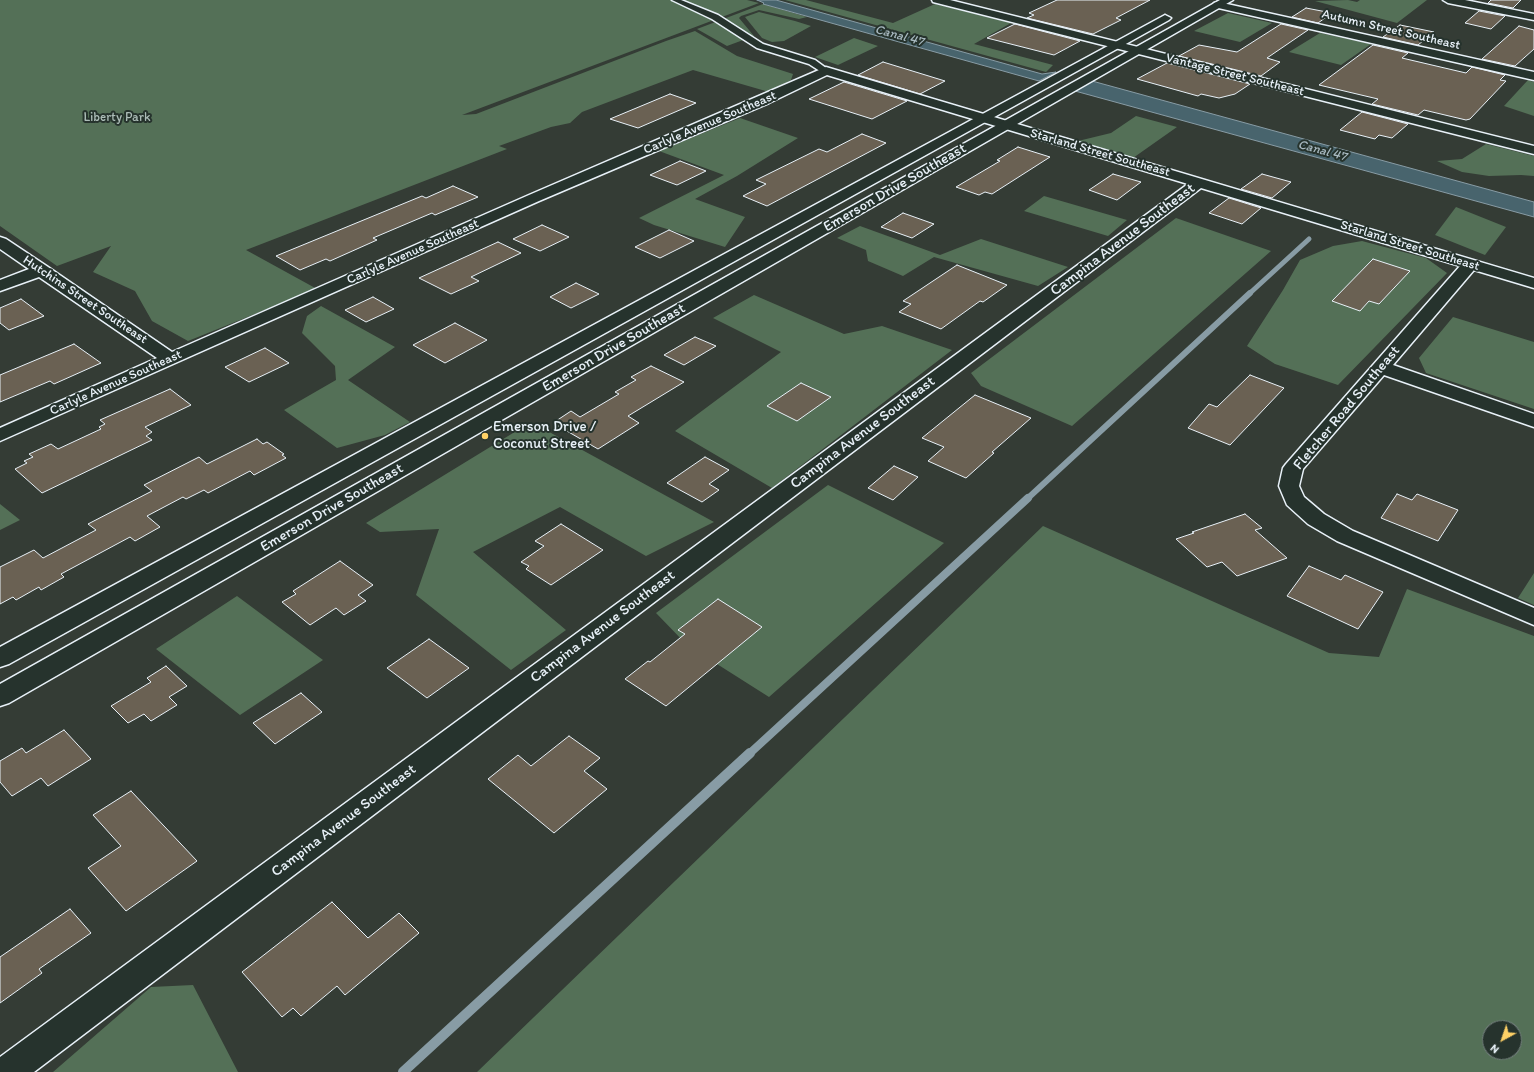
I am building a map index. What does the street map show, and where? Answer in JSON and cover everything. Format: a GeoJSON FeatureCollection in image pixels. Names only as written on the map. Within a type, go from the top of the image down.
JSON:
{"type":"FeatureCollection","features":[{"type":"Feature","properties":{"kind":"street","name":"Vantage Street Southeast"},"geometry":{"type":"LineString","coordinates":[[937,0],[1534,150]]}},
{"type":"Feature","properties":{"kind":"street"},"geometry":{"type":"LineString","coordinates":[[967,8],[984,0]]}},
{"type":"Feature","properties":{"kind":"street","name":"Emerson Drive Southeast"},"geometry":{"type":"LineString","coordinates":[[0,658],[1115,44],[1198,0]]}},
{"type":"Feature","properties":{"kind":"street"},"geometry":{"type":"LineString","coordinates":[[1448,0],[1534,17]]}},
{"type":"Feature","properties":{"kind":"street","name":"Emerson Drive Southeast"},"geometry":{"type":"LineString","coordinates":[[0,696],[1137,50],[1223,3]]}},
{"type":"Feature","properties":{"kind":"street","name":"Autumn Street Southeast"},"geometry":{"type":"LineString","coordinates":[[1223,3],[1534,76]]}},
{"type":"Feature","properties":{"kind":"street","name":"Starland Street Southeast"},"geometry":{"type":"LineString","coordinates":[[826,71],[1534,283]]}},
{"type":"Feature","properties":{"kind":"street","name":"Carlyle Avenue Southeast"},"geometry":{"type":"LineString","coordinates":[[0,435],[534,198],[764,100],[826,71]]}},
{"type":"Feature","properties":{"kind":"street","name":"Campina Avenue Southeast"},"geometry":{"type":"LineString","coordinates":[[7,1072],[1200,182]]}},
{"type":"Feature","properties":{"kind":"street","name":"Hutchins Street Southeast"},"geometry":{"type":"LineString","coordinates":[[0,242],[170,359]]}},
{"type":"Feature","properties":{"kind":"street","name":"Fletcher Road Southeast"},"geometry":{"type":"LineString","coordinates":[[1471,264],[1293,468],[1289,486],[1295,500],[1316,519],[1345,536],[1534,617]]}},
{"type":"Feature","properties":{"kind":"street"},"geometry":{"type":"LineString","coordinates":[[0,286],[42,270]]}},
{"type":"Feature","properties":{"kind":"street"},"geometry":{"type":"LineString","coordinates":[[1380,367],[1534,421]]}},
{"type":"Feature","properties":{"kind":"lane","name":"Starland Street Southeast"},"geometry":{"type":"LineString","coordinates":[[675,0],[715,16],[760,46],[812,62],[826,71]]}},
{"type":"Feature","properties":{"kind":"lane"},"geometry":{"type":"LineString","coordinates":[[715,16],[718,25],[731,38]]}},
{"type":"Feature","properties":{"kind":"lane","name":"Starland Street Southeast"},"geometry":{"type":"LineString","coordinates":[[748,49],[808,68],[826,71]]}},
{"type":"Feature","properties":{"kind":"green space","name":"Liberty Park"},"geometry":{"type":"Polygon","coordinates":[[[0,0],[747,0],[759,3],[462,115],[476,114],[695,31],[737,56],[793,74],[791,80],[769,92],[693,70],[582,112],[570,123],[551,127],[499,146],[507,149],[246,250],[317,289],[188,341],[152,321],[135,291],[93,272],[111,246],[57,266],[0,226],[0,0]]]}},
{"type":"Feature","properties":{"kind":"green space"},"geometry":{"type":"Polygon","coordinates":[[[785,0],[806,0],[893,23],[935,4],[1011,23],[974,44],[1053,65],[1046,72],[785,0]]]}},
{"type":"Feature","properties":{"kind":"green space"},"geometry":{"type":"Polygon","coordinates":[[[1348,0],[1357,2],[1360,0],[1427,0],[1397,23],[1315,1],[1348,0]]]}},
{"type":"Feature","properties":{"kind":"green space"},"geometry":{"type":"Polygon","coordinates":[[[763,4],[807,17],[799,19],[759,10],[741,16],[739,18],[754,36],[727,46],[697,29],[763,4]]]}},
{"type":"Feature","properties":{"kind":"green space"},"geometry":{"type":"Polygon","coordinates":[[[759,12],[811,26],[784,41],[772,42],[762,38],[745,17],[759,12]]]}},
{"type":"Feature","properties":{"kind":"green space"},"geometry":{"type":"Polygon","coordinates":[[[1228,13],[1272,23],[1240,42],[1194,31],[1228,13]]]}},
{"type":"Feature","properties":{"kind":"green space"},"geometry":{"type":"Polygon","coordinates":[[[1320,33],[1371,44],[1341,65],[1289,52],[1320,33]]]}},
{"type":"Feature","properties":{"kind":"green space"},"geometry":{"type":"Polygon","coordinates":[[[854,38],[878,46],[838,65],[815,57],[854,38]]]}},
{"type":"Feature","properties":{"kind":"green space"},"geometry":{"type":"Polygon","coordinates":[[[1528,80],[1534,82],[1534,116],[1504,106],[1528,80]]]}},
{"type":"Feature","properties":{"kind":"green space"},"geometry":{"type":"Polygon","coordinates":[[[1136,116],[1177,127],[1133,158],[1078,141],[1111,133],[1136,116]]]}},
{"type":"Feature","properties":{"kind":"green space"},"geometry":{"type":"Polygon","coordinates":[[[740,118],[798,138],[737,176],[695,199],[745,217],[725,247],[654,225],[639,218],[724,175],[659,151],[740,118]]]}},
{"type":"Feature","properties":{"kind":"green space"},"geometry":{"type":"Polygon","coordinates":[[[1486,144],[1534,156],[1534,176],[1489,176],[1462,172],[1437,161],[1462,159],[1486,144]]]}},
{"type":"Feature","properties":{"kind":"green space"},"geometry":{"type":"Polygon","coordinates":[[[1044,196],[1127,220],[1108,236],[1024,211],[1044,196]]]}},
{"type":"Feature","properties":{"kind":"green space"},"geometry":{"type":"Polygon","coordinates":[[[1456,207],[1506,227],[1485,255],[1435,235],[1456,207]]]}},
{"type":"Feature","properties":{"kind":"green space"},"geometry":{"type":"Polygon","coordinates":[[[1176,218],[1271,251],[1072,426],[981,386],[971,373],[1176,218]]]}},
{"type":"Feature","properties":{"kind":"green space"},"geometry":{"type":"Polygon","coordinates":[[[860,226],[940,255],[981,239],[1068,267],[1038,286],[934,257],[903,276],[868,261],[866,250],[837,238],[860,226]]]}},
{"type":"Feature","properties":{"kind":"green space"},"geometry":{"type":"Polygon","coordinates":[[[1362,241],[1426,258],[1447,273],[1338,385],[1275,364],[1247,346],[1283,290],[1300,260],[1333,246],[1362,241]]]}},
{"type":"Feature","properties":{"kind":"green space"},"geometry":{"type":"Polygon","coordinates":[[[754,295],[844,334],[882,326],[952,350],[772,488],[675,431],[781,352],[713,318],[754,295]]]}},
{"type":"Feature","properties":{"kind":"green space"},"geometry":{"type":"Polygon","coordinates":[[[321,306],[395,347],[348,380],[410,422],[385,435],[337,448],[284,410],[336,380],[335,366],[302,333],[307,316],[321,306]]]}},
{"type":"Feature","properties":{"kind":"green space"},"geometry":{"type":"Polygon","coordinates":[[[1453,317],[1534,342],[1534,409],[1426,373],[1419,358],[1453,317]]]}},
{"type":"Feature","properties":{"kind":"green space"},"geometry":{"type":"Polygon","coordinates":[[[531,422],[714,522],[646,556],[560,507],[473,552],[566,630],[511,670],[416,595],[439,529],[380,532],[366,523],[531,422]]]}},
{"type":"Feature","properties":{"kind":"green space"},"geometry":{"type":"Polygon","coordinates":[[[828,485],[944,543],[769,697],[687,645],[656,613],[828,485]]]}},
{"type":"Feature","properties":{"kind":"green space"},"geometry":{"type":"Polygon","coordinates":[[[0,504],[20,520],[0,530],[0,504]]]}},
{"type":"Feature","properties":{"kind":"green space"},"geometry":{"type":"Polygon","coordinates":[[[1043,526],[1329,653],[1379,657],[1407,589],[1534,636],[1534,1072],[477,1072],[1043,526]]]}},
{"type":"Feature","properties":{"kind":"green space"},"geometry":{"type":"Polygon","coordinates":[[[1534,573],[1534,605],[1518,598],[1534,573]]]}},
{"type":"Feature","properties":{"kind":"green space"},"geometry":{"type":"Polygon","coordinates":[[[237,596],[323,660],[240,715],[156,649],[237,596]]]}},
{"type":"Feature","properties":{"kind":"green space"},"geometry":{"type":"Polygon","coordinates":[[[193,985],[238,1072],[53,1072],[151,987],[193,985]]]}},
{"type":"Feature","properties":{"kind":"water","name":"Canal 47"},"geometry":{"type":"Polygon","coordinates":[[[757,0],[776,0],[1042,74],[1056,72],[1039,81],[763,4],[764,3],[757,0]]]}},
{"type":"Feature","properties":{"kind":"water","name":"Canal 47"},"geometry":{"type":"Polygon","coordinates":[[[1092,81],[1534,202],[1534,217],[1075,91],[1092,81]]]}},
{"type":"Feature","properties":{"kind":"building"},"geometry":{"type":"Polygon","coordinates":[[[1057,0],[1150,0],[1116,18],[1121,20],[1093,34],[1027,18],[1034,15],[1029,13],[1057,0]]]}},
{"type":"Feature","properties":{"kind":"building"},"geometry":{"type":"Polygon","coordinates":[[[1491,0],[1521,0],[1513,8],[1488,3],[1491,0]]]}},
{"type":"Feature","properties":{"kind":"building"},"geometry":{"type":"Polygon","coordinates":[[[1306,8],[1332,13],[1318,23],[1292,17],[1306,8]]]}},
{"type":"Feature","properties":{"kind":"building"},"geometry":{"type":"Polygon","coordinates":[[[1479,11],[1505,16],[1491,29],[1465,23],[1479,11]]]}},
{"type":"Feature","properties":{"kind":"building"},"geometry":{"type":"Polygon","coordinates":[[[1015,24],[1080,41],[1054,55],[987,38],[1015,24]]]}},
{"type":"Feature","properties":{"kind":"building"},"geometry":{"type":"Polygon","coordinates":[[[1281,24],[1308,30],[1267,58],[1280,62],[1261,76],[1179,56],[1199,45],[1237,52],[1281,24]]]}},
{"type":"Feature","properties":{"kind":"building"},"geometry":{"type":"Polygon","coordinates":[[[1400,25],[1434,32],[1418,45],[1383,37],[1400,25]]]}},
{"type":"Feature","properties":{"kind":"building"},"geometry":{"type":"Polygon","coordinates":[[[1519,26],[1534,30],[1534,49],[1515,66],[1482,59],[1519,26]]]}},
{"type":"Feature","properties":{"kind":"building"},"geometry":{"type":"Polygon","coordinates":[[[1373,45],[1408,53],[1402,58],[1466,73],[1472,67],[1505,75],[1500,80],[1506,81],[1470,119],[1466,120],[1424,110],[1418,115],[1372,104],[1378,99],[1319,85],[1373,45]]]}},
{"type":"Feature","properties":{"kind":"building"},"geometry":{"type":"Polygon","coordinates":[[[883,62],[945,81],[920,94],[858,75],[883,62]]]}},
{"type":"Feature","properties":{"kind":"building"},"geometry":{"type":"Polygon","coordinates":[[[1167,63],[1250,84],[1235,94],[1219,98],[1201,94],[1198,96],[1137,79],[1167,63]]]}},
{"type":"Feature","properties":{"kind":"building"},"geometry":{"type":"Polygon","coordinates":[[[844,82],[907,101],[872,119],[809,99],[844,82]]]}},
{"type":"Feature","properties":{"kind":"building"},"geometry":{"type":"Polygon","coordinates":[[[670,94],[696,103],[638,128],[610,119],[670,94]]]}},
{"type":"Feature","properties":{"kind":"building"},"geometry":{"type":"Polygon","coordinates":[[[1362,112],[1408,124],[1392,138],[1379,135],[1375,139],[1340,130],[1362,112]]]}},
{"type":"Feature","properties":{"kind":"building"},"geometry":{"type":"Polygon","coordinates":[[[862,134],[886,143],[767,206],[743,196],[766,184],[756,180],[819,149],[827,152],[862,134]]]}},
{"type":"Feature","properties":{"kind":"building"},"geometry":{"type":"Polygon","coordinates":[[[1018,147],[1050,157],[992,194],[985,192],[979,195],[956,187],[1000,161],[997,160],[1018,147]]]}},
{"type":"Feature","properties":{"kind":"building"},"geometry":{"type":"Polygon","coordinates":[[[680,161],[706,171],[677,185],[650,175],[680,161]]]}},
{"type":"Feature","properties":{"kind":"building"},"geometry":{"type":"Polygon","coordinates":[[[1113,174],[1141,182],[1117,200],[1089,190],[1113,174]]]}},
{"type":"Feature","properties":{"kind":"building"},"geometry":{"type":"Polygon","coordinates":[[[1262,174],[1291,182],[1272,198],[1241,189],[1262,174]]]}},
{"type":"Feature","properties":{"kind":"building"},"geometry":{"type":"Polygon","coordinates":[[[453,186],[478,197],[435,215],[432,213],[373,238],[377,240],[330,261],[326,259],[300,270],[276,256],[422,196],[426,198],[453,186]]]}},
{"type":"Feature","properties":{"kind":"building"},"geometry":{"type":"Polygon","coordinates":[[[1229,198],[1261,208],[1242,224],[1209,213],[1229,198]]]}},
{"type":"Feature","properties":{"kind":"building"},"geometry":{"type":"Polygon","coordinates":[[[903,213],[934,224],[912,238],[881,227],[903,213]]]}},
{"type":"Feature","properties":{"kind":"building"},"geometry":{"type":"Polygon","coordinates":[[[542,225],[569,237],[540,251],[513,239],[542,225]]]}},
{"type":"Feature","properties":{"kind":"building"},"geometry":{"type":"Polygon","coordinates":[[[669,230],[694,241],[660,258],[635,247],[669,230]]]}},
{"type":"Feature","properties":{"kind":"building"},"geometry":{"type":"Polygon","coordinates":[[[498,242],[521,253],[471,277],[479,281],[451,294],[419,278],[498,242]]]}},
{"type":"Feature","properties":{"kind":"building"},"geometry":{"type":"Polygon","coordinates":[[[1373,259],[1410,271],[1379,304],[1369,301],[1360,311],[1332,301],[1373,259]]]}},
{"type":"Feature","properties":{"kind":"building"},"geometry":{"type":"Polygon","coordinates":[[[957,265],[1007,285],[983,302],[980,301],[941,329],[899,312],[911,304],[903,301],[957,265]]]}},
{"type":"Feature","properties":{"kind":"building"},"geometry":{"type":"Polygon","coordinates":[[[576,283],[599,294],[571,308],[550,297],[576,283]]]}},
{"type":"Feature","properties":{"kind":"building"},"geometry":{"type":"Polygon","coordinates":[[[373,297],[394,309],[366,322],[345,310],[373,297]]]}},
{"type":"Feature","properties":{"kind":"building"},"geometry":{"type":"Polygon","coordinates":[[[21,299],[44,316],[9,330],[0,323],[0,308],[21,299]]]}},
{"type":"Feature","properties":{"kind":"building"},"geometry":{"type":"Polygon","coordinates":[[[455,323],[487,340],[445,363],[413,345],[455,323]]]}},
{"type":"Feature","properties":{"kind":"building"},"geometry":{"type":"Polygon","coordinates":[[[695,337],[716,346],[684,365],[664,355],[695,337]]]}},
{"type":"Feature","properties":{"kind":"building"},"geometry":{"type":"Polygon","coordinates":[[[74,344],[101,363],[54,384],[50,381],[0,402],[0,375],[74,344]]]}},
{"type":"Feature","properties":{"kind":"building"},"geometry":{"type":"Polygon","coordinates":[[[265,348],[289,363],[249,382],[225,367],[265,348]]]}},
{"type":"Feature","properties":{"kind":"building"},"geometry":{"type":"Polygon","coordinates":[[[651,366],[684,382],[628,416],[639,423],[598,449],[553,423],[571,411],[580,417],[619,394],[615,392],[636,380],[631,377],[651,366]]]}},
{"type":"Feature","properties":{"kind":"building"},"geometry":{"type":"Polygon","coordinates":[[[1250,375],[1284,388],[1230,445],[1188,428],[1209,404],[1217,407],[1250,375]]]}},
{"type":"Feature","properties":{"kind":"building"},"geometry":{"type":"Polygon","coordinates":[[[801,383],[831,397],[797,421],[767,406],[801,383]]]}},
{"type":"Feature","properties":{"kind":"building"},"geometry":{"type":"Polygon","coordinates":[[[170,389],[191,405],[145,427],[152,432],[146,436],[152,440],[42,493],[15,469],[27,463],[24,461],[33,457],[29,454],[51,444],[58,449],[101,429],[99,427],[105,424],[100,420],[170,389]]]}},
{"type":"Feature","properties":{"kind":"building"},"geometry":{"type":"Polygon","coordinates":[[[975,395],[1031,418],[992,452],[994,453],[966,478],[928,461],[944,447],[922,438],[975,395]]]}},
{"type":"Feature","properties":{"kind":"building"},"geometry":{"type":"Polygon","coordinates":[[[257,439],[263,444],[267,442],[284,454],[282,455],[286,458],[254,475],[250,471],[208,493],[204,490],[186,499],[183,497],[147,516],[160,527],[135,541],[130,537],[61,574],[64,577],[41,590],[39,587],[16,600],[13,597],[0,604],[0,567],[34,550],[43,558],[96,530],[88,524],[152,491],[144,485],[199,457],[207,464],[257,439]]]}},
{"type":"Feature","properties":{"kind":"building"},"geometry":{"type":"Polygon","coordinates":[[[705,457],[729,470],[709,484],[719,490],[702,502],[667,483],[705,457]]]}},
{"type":"Feature","properties":{"kind":"building"},"geometry":{"type":"Polygon","coordinates":[[[894,466],[918,477],[893,500],[868,488],[894,466]]]}},
{"type":"Feature","properties":{"kind":"building"},"geometry":{"type":"Polygon","coordinates":[[[1397,494],[1412,500],[1417,494],[1458,510],[1438,541],[1381,518],[1397,494]]]}},
{"type":"Feature","properties":{"kind":"building"},"geometry":{"type":"Polygon","coordinates":[[[1245,514],[1262,528],[1255,530],[1287,558],[1237,576],[1222,562],[1207,567],[1176,539],[1194,533],[1192,532],[1245,514]]]}},
{"type":"Feature","properties":{"kind":"building"},"geometry":{"type":"Polygon","coordinates":[[[561,524],[603,550],[551,585],[526,569],[529,566],[521,562],[544,546],[535,541],[561,524]]]}},
{"type":"Feature","properties":{"kind":"building"},"geometry":{"type":"Polygon","coordinates":[[[340,561],[373,585],[358,595],[366,601],[344,615],[336,608],[310,625],[282,602],[296,594],[293,591],[340,561]]]}},
{"type":"Feature","properties":{"kind":"building"},"geometry":{"type":"Polygon","coordinates":[[[1309,566],[1341,580],[1345,575],[1383,592],[1358,629],[1287,596],[1309,566]]]}},
{"type":"Feature","properties":{"kind":"building"},"geometry":{"type":"Polygon","coordinates":[[[718,599],[762,627],[666,706],[625,679],[648,661],[650,662],[685,634],[678,630],[718,599]]]}},
{"type":"Feature","properties":{"kind":"building"},"geometry":{"type":"Polygon","coordinates":[[[429,639],[469,668],[427,698],[387,668],[429,639]]]}},
{"type":"Feature","properties":{"kind":"building"},"geometry":{"type":"Polygon","coordinates":[[[166,666],[187,686],[169,697],[177,705],[151,721],[144,714],[128,723],[111,706],[151,682],[147,678],[166,666]]]}},
{"type":"Feature","properties":{"kind":"building"},"geometry":{"type":"Polygon","coordinates":[[[301,693],[322,712],[275,744],[253,723],[301,693]]]}},
{"type":"Feature","properties":{"kind":"building"},"geometry":{"type":"Polygon","coordinates":[[[64,730],[91,759],[48,786],[41,778],[12,796],[0,782],[0,761],[22,748],[26,753],[64,730]]]}},
{"type":"Feature","properties":{"kind":"building"},"geometry":{"type":"Polygon","coordinates":[[[569,736],[600,758],[584,771],[607,789],[554,833],[488,779],[518,755],[531,766],[569,736]]]}},
{"type":"Feature","properties":{"kind":"building"},"geometry":{"type":"Polygon","coordinates":[[[131,791],[197,861],[126,911],[88,868],[121,846],[93,815],[131,791]]]}},
{"type":"Feature","properties":{"kind":"building"},"geometry":{"type":"Polygon","coordinates":[[[332,902],[368,938],[399,913],[419,933],[345,995],[337,986],[301,1016],[293,1008],[282,1017],[242,972],[332,902]]]}},
{"type":"Feature","properties":{"kind":"building"},"geometry":{"type":"Polygon","coordinates":[[[70,909],[91,933],[39,969],[42,973],[0,1003],[0,957],[70,909]]]}},
{"type":"Feature","properties":{"kind":"waterway"},"geometry":{"type":"LineString","coordinates":[[1249,294],[1309,239]]}},
{"type":"Feature","properties":{"kind":"waterway"},"geometry":{"type":"LineString","coordinates":[[1027,499],[1250,293]]}},
{"type":"Feature","properties":{"kind":"waterway"},"geometry":{"type":"LineString","coordinates":[[749,754],[1028,498]]}},
{"type":"Feature","properties":{"kind":"waterway"},"geometry":{"type":"LineString","coordinates":[[403,1072],[750,753]]}},
{"type":"Feature","properties":{"kind":"place","name":"Emerson Drive / Coconut Street"},"geometry":{"type":"Point","coordinates":[485,436]}}]}
